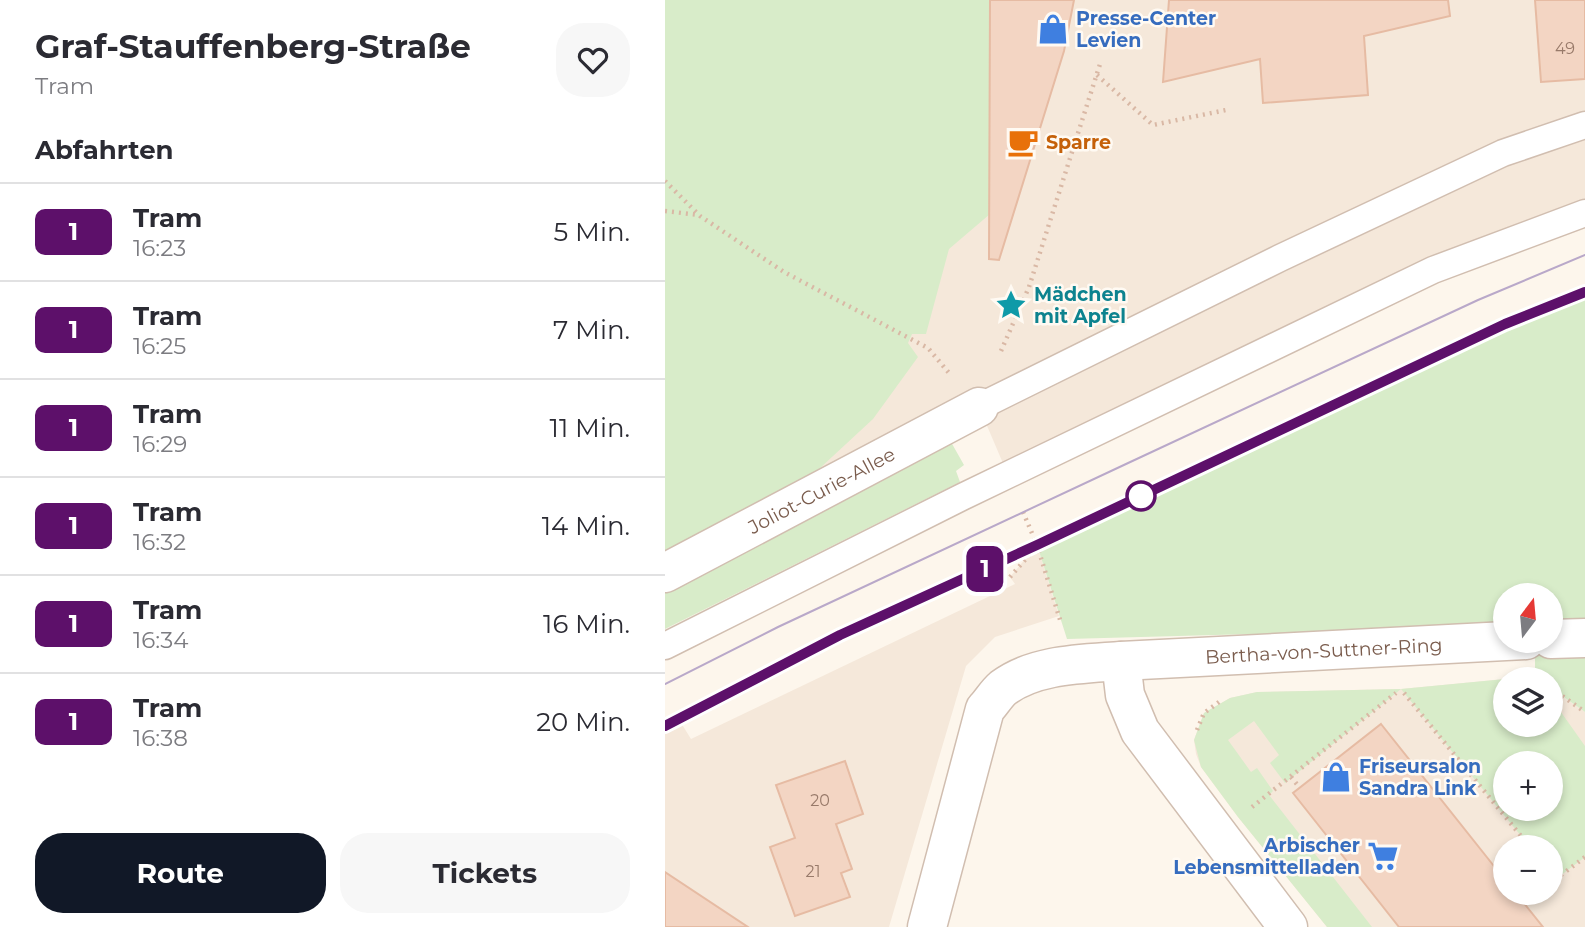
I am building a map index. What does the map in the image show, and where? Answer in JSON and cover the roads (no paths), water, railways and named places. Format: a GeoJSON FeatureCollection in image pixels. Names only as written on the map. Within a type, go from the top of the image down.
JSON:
{"type":"FeatureCollection","features":[{"type":"Feature","properties":{"kind":"street","name":"Joliot-Curie-Allee"},"geometry":{"type":"LineString","coordinates":[[665,573],[979,407]]}},
{"type":"Feature","properties":{"kind":"street"},"geometry":{"type":"LineString","coordinates":[[1563,639],[1585,638]]}},
{"type":"Feature","properties":{"kind":"street","name":"Bertha-von-Suttner-Ring"},"geometry":{"type":"LineString","coordinates":[[927,927],[985,709],[1002,689],[1030,673],[1121,661],[1493,642]]}},
{"type":"Feature","properties":{"kind":"street"},"geometry":{"type":"LineString","coordinates":[[1121,661],[1125,695],[1140,731],[1288,927]]}},
{"type":"Feature","properties":{"kind":"lane"},"geometry":{"type":"LineString","coordinates":[[979,407],[1434,185],[1503,153],[1585,124]]}},
{"type":"Feature","properties":{"kind":"lane"},"geometry":{"type":"LineString","coordinates":[[665,646],[963,497],[1433,270],[1585,213]]}},
{"type":"Feature","properties":{"kind":"tram line"},"geometry":{"type":"LineString","coordinates":[[665,684],[778,627],[1126,464],[1478,300],[1585,255]]}},
{"type":"Feature","properties":{"kind":"tram line"},"geometry":{"type":"LineString","coordinates":[[665,726],[840,635],[1505,324],[1585,292]]}},
{"type":"Feature","properties":{"kind":"tram line","name":"1"},"geometry":{"type":"LineString","coordinates":[[665,726],[840,635],[1505,324],[1585,292]]}},
{"type":"Feature","properties":{"kind":"place","name":"Presse-Center Levien"},"geometry":{"type":"Point","coordinates":[1053,29]}},
{"type":"Feature","properties":{"kind":"place","name":"Sparre"},"geometry":{"type":"Point","coordinates":[1023,142]}},
{"type":"Feature","properties":{"kind":"place","name":"Mädchen mit Apfel"},"geometry":{"type":"Point","coordinates":[1011,305]}},
{"type":"Feature","properties":{"kind":"place","name":"Friseursalon Sandra Link"},"geometry":{"type":"Point","coordinates":[1336,777]}},
{"type":"Feature","properties":{"kind":"place","name":"Arbischer Lebensmittelladen"},"geometry":{"type":"Point","coordinates":[1383,856]}}]}
